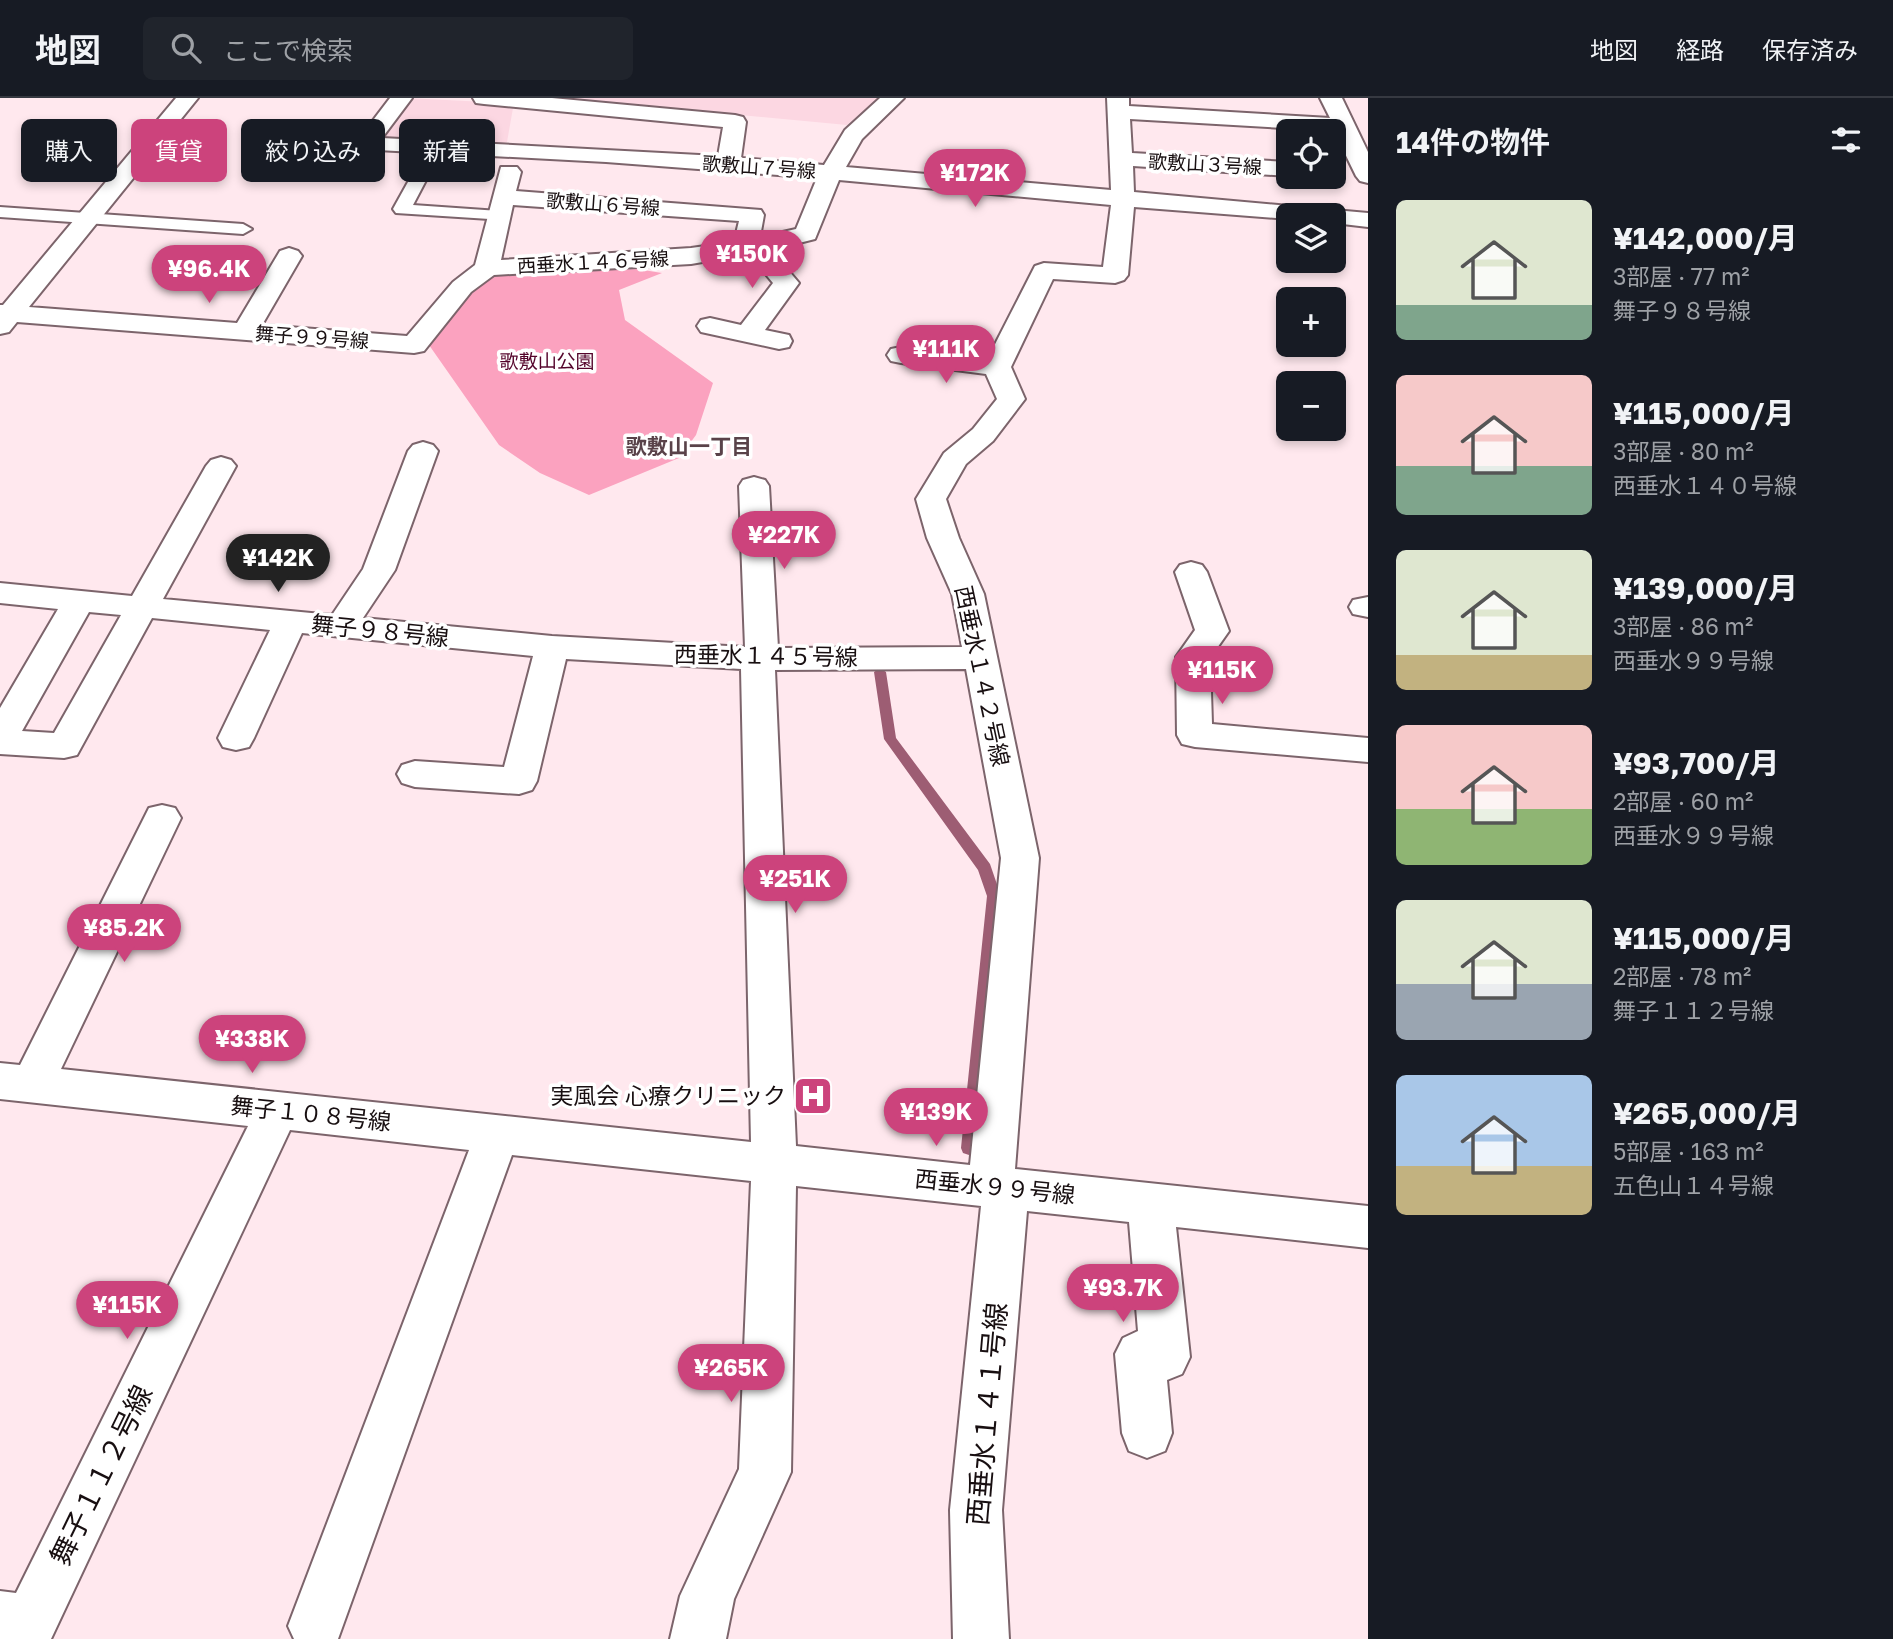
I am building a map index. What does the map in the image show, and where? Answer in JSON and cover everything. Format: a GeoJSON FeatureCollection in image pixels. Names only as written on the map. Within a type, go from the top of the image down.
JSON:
{"type":"FeatureCollection","features":[{"type":"Feature","properties":{"kind":"street"},"geometry":{"type":"LineString","coordinates":[[3,318],[187,98]]}},
{"type":"Feature","properties":{"kind":"street","name":"歌敷山７号線"},"geometry":{"type":"LineString","coordinates":[[399,145],[366,145],[401,98]]}},
{"type":"Feature","properties":{"kind":"street"},"geometry":{"type":"LineString","coordinates":[[484,98],[735,122],[728,165]]}},
{"type":"Feature","properties":{"kind":"street","name":"西垂水１４６号線"},"geometry":{"type":"LineString","coordinates":[[414,345],[462,287],[487,268],[691,256],[750,247],[806,234],[831,172],[853,135],[893,98]]}},
{"type":"Feature","properties":{"kind":"street"},"geometry":{"type":"LineString","coordinates":[[1324,100],[1356,103]]}},
{"type":"Feature","properties":{"kind":"street"},"geometry":{"type":"LineString","coordinates":[[1324,100],[1339,119]]}},
{"type":"Feature","properties":{"kind":"street"},"geometry":{"type":"LineString","coordinates":[[487,268],[523,102]]}},
{"type":"Feature","properties":{"kind":"street"},"geometry":{"type":"LineString","coordinates":[[901,355],[997,367],[1044,271],[1115,275],[1124,200],[1119,105],[1276,120]]}},
{"type":"Feature","properties":{"kind":"street"},"geometry":{"type":"LineString","coordinates":[[1346,132],[1360,174]]}},
{"type":"Feature","properties":{"kind":"street","name":"歌敷山７号線"},"geometry":{"type":"LineString","coordinates":[[495,149],[831,172],[1276,211]]}},
{"type":"Feature","properties":{"kind":"street","name":"歌敷山３号線"},"geometry":{"type":"LineString","coordinates":[[1122,159],[1276,168]]}},
{"type":"Feature","properties":{"kind":"street","name":"歌敷山６号線"},"geometry":{"type":"LineString","coordinates":[[501,206],[752,215],[750,247]]}},
{"type":"Feature","properties":{"kind":"street"},"geometry":{"type":"LineString","coordinates":[[1346,217],[1368,220]]}},
{"type":"Feature","properties":{"kind":"street"},"geometry":{"type":"LineString","coordinates":[[748,334],[786,283],[750,247]]}},
{"type":"Feature","properties":{"kind":"street"},"geometry":{"type":"LineString","coordinates":[[245,332],[289,256]]}},
{"type":"Feature","properties":{"kind":"street","name":"舞子９９号線"},"geometry":{"type":"LineString","coordinates":[[3,318],[414,345]]}},
{"type":"Feature","properties":{"kind":"street"},"geometry":{"type":"LineString","coordinates":[[710,326],[779,341]]}},
{"type":"Feature","properties":{"kind":"street","name":"西垂水１４２号線"},"geometry":{"type":"LineString","coordinates":[[997,367],[1011,399],[983,435],[954,459],[931,499],[943,538],[968,594],[1020,858],[999,1188]]}},
{"type":"Feature","properties":{"kind":"street"},"geometry":{"type":"LineString","coordinates":[[340,627],[379,569],[423,451]]}},
{"type":"Feature","properties":{"kind":"street"},"geometry":{"type":"LineString","coordinates":[[79,601],[0,740],[64,746],[220,466]]}},
{"type":"Feature","properties":{"kind":"street"},"geometry":{"type":"LineString","coordinates":[[698,1639],[707,1596],[765,1472],[774,1163],[760,781],[758,670],[762,659],[754,486]]}},
{"type":"Feature","properties":{"kind":"street"},"geometry":{"type":"LineString","coordinates":[[1191,572],[1212,631],[1193,657],[1195,735],[1368,750]]}},
{"type":"Feature","properties":{"kind":"street","name":"舞子９８号線"},"geometry":{"type":"LineString","coordinates":[[0,593],[552,648]]}},
{"type":"Feature","properties":{"kind":"street"},"geometry":{"type":"LineString","coordinates":[[236,738],[290,622]]}},
{"type":"Feature","properties":{"kind":"street"},"geometry":{"type":"LineString","coordinates":[[415,774],[519,781],[552,648]]}},
{"type":"Feature","properties":{"kind":"street","name":"西垂水１４５号線"},"geometry":{"type":"LineString","coordinates":[[552,648],[762,659],[980,658]]}},
{"type":"Feature","properties":{"kind":"street"},"geometry":{"type":"LineString","coordinates":[[16,1082],[162,818]]}},
{"type":"Feature","properties":{"kind":"street","name":"舞子１０８号線"},"geometry":{"type":"LineString","coordinates":[[16,1082],[497,1134]]}},
{"type":"Feature","properties":{"kind":"street","name":"舞子１１２号線"},"geometry":{"type":"LineString","coordinates":[[0,1618],[30,1623],[277,1111]]}},
{"type":"Feature","properties":{"kind":"street"},"geometry":{"type":"LineString","coordinates":[[316,1626],[497,1134]]}},
{"type":"Feature","properties":{"kind":"street","name":"西垂水９９号線"},"geometry":{"type":"LineString","coordinates":[[497,1134],[1368,1227]]}},
{"type":"Feature","properties":{"kind":"street","name":"西垂水１４１号線"},"geometry":{"type":"LineString","coordinates":[[981,1639],[976,1510],[999,1188]]}},
{"type":"Feature","properties":{"kind":"street"},"geometry":{"type":"LineString","coordinates":[[1147,1433],[1140,1354],[1164,1357],[1150,1203]]}},
{"type":"Feature","properties":{"kind":"lane"},"geometry":{"type":"LineString","coordinates":[[417,182],[402,209],[501,206]]}},
{"type":"Feature","properties":{"kind":"lane"},"geometry":{"type":"LineString","coordinates":[[0,212],[243,229]]}},
{"type":"Feature","properties":{"kind":"shaded area"},"geometry":{"type":"Polygon","coordinates":[[[407,98],[505,103],[513,108],[507,142],[499,146],[495,146],[495,119],[399,119],[399,143],[385,142],[385,130],[407,98]]]}},
{"type":"Feature","properties":{"kind":"shaded area"},"geometry":{"type":"Polygon","coordinates":[[[560,98],[878,98],[847,125],[560,98]]]}},
{"type":"Feature","properties":{"kind":"green space","name":"歌敷山公園"},"geometry":{"type":"Polygon","coordinates":[[[637,269],[662,273],[619,290],[625,320],[713,383],[696,435],[679,458],[589,495],[540,473],[499,445],[429,345],[479,281],[496,274],[637,269]]]}},
{"type":"Feature","properties":{"kind":"waterway"},"geometry":{"type":"LineString","coordinates":[[880,672],[890,739],[985,868],[994,896],[969,1148]]}},
{"type":"Feature","properties":{"kind":"place","name":"実風会 心療クリニック"},"geometry":{"type":"Point","coordinates":[813,1096]}},
{"type":"Feature","properties":{"kind":"district","name":"歌敷山一丁目"},"geometry":{"type":"Point","coordinates":[689,447]}}]}
